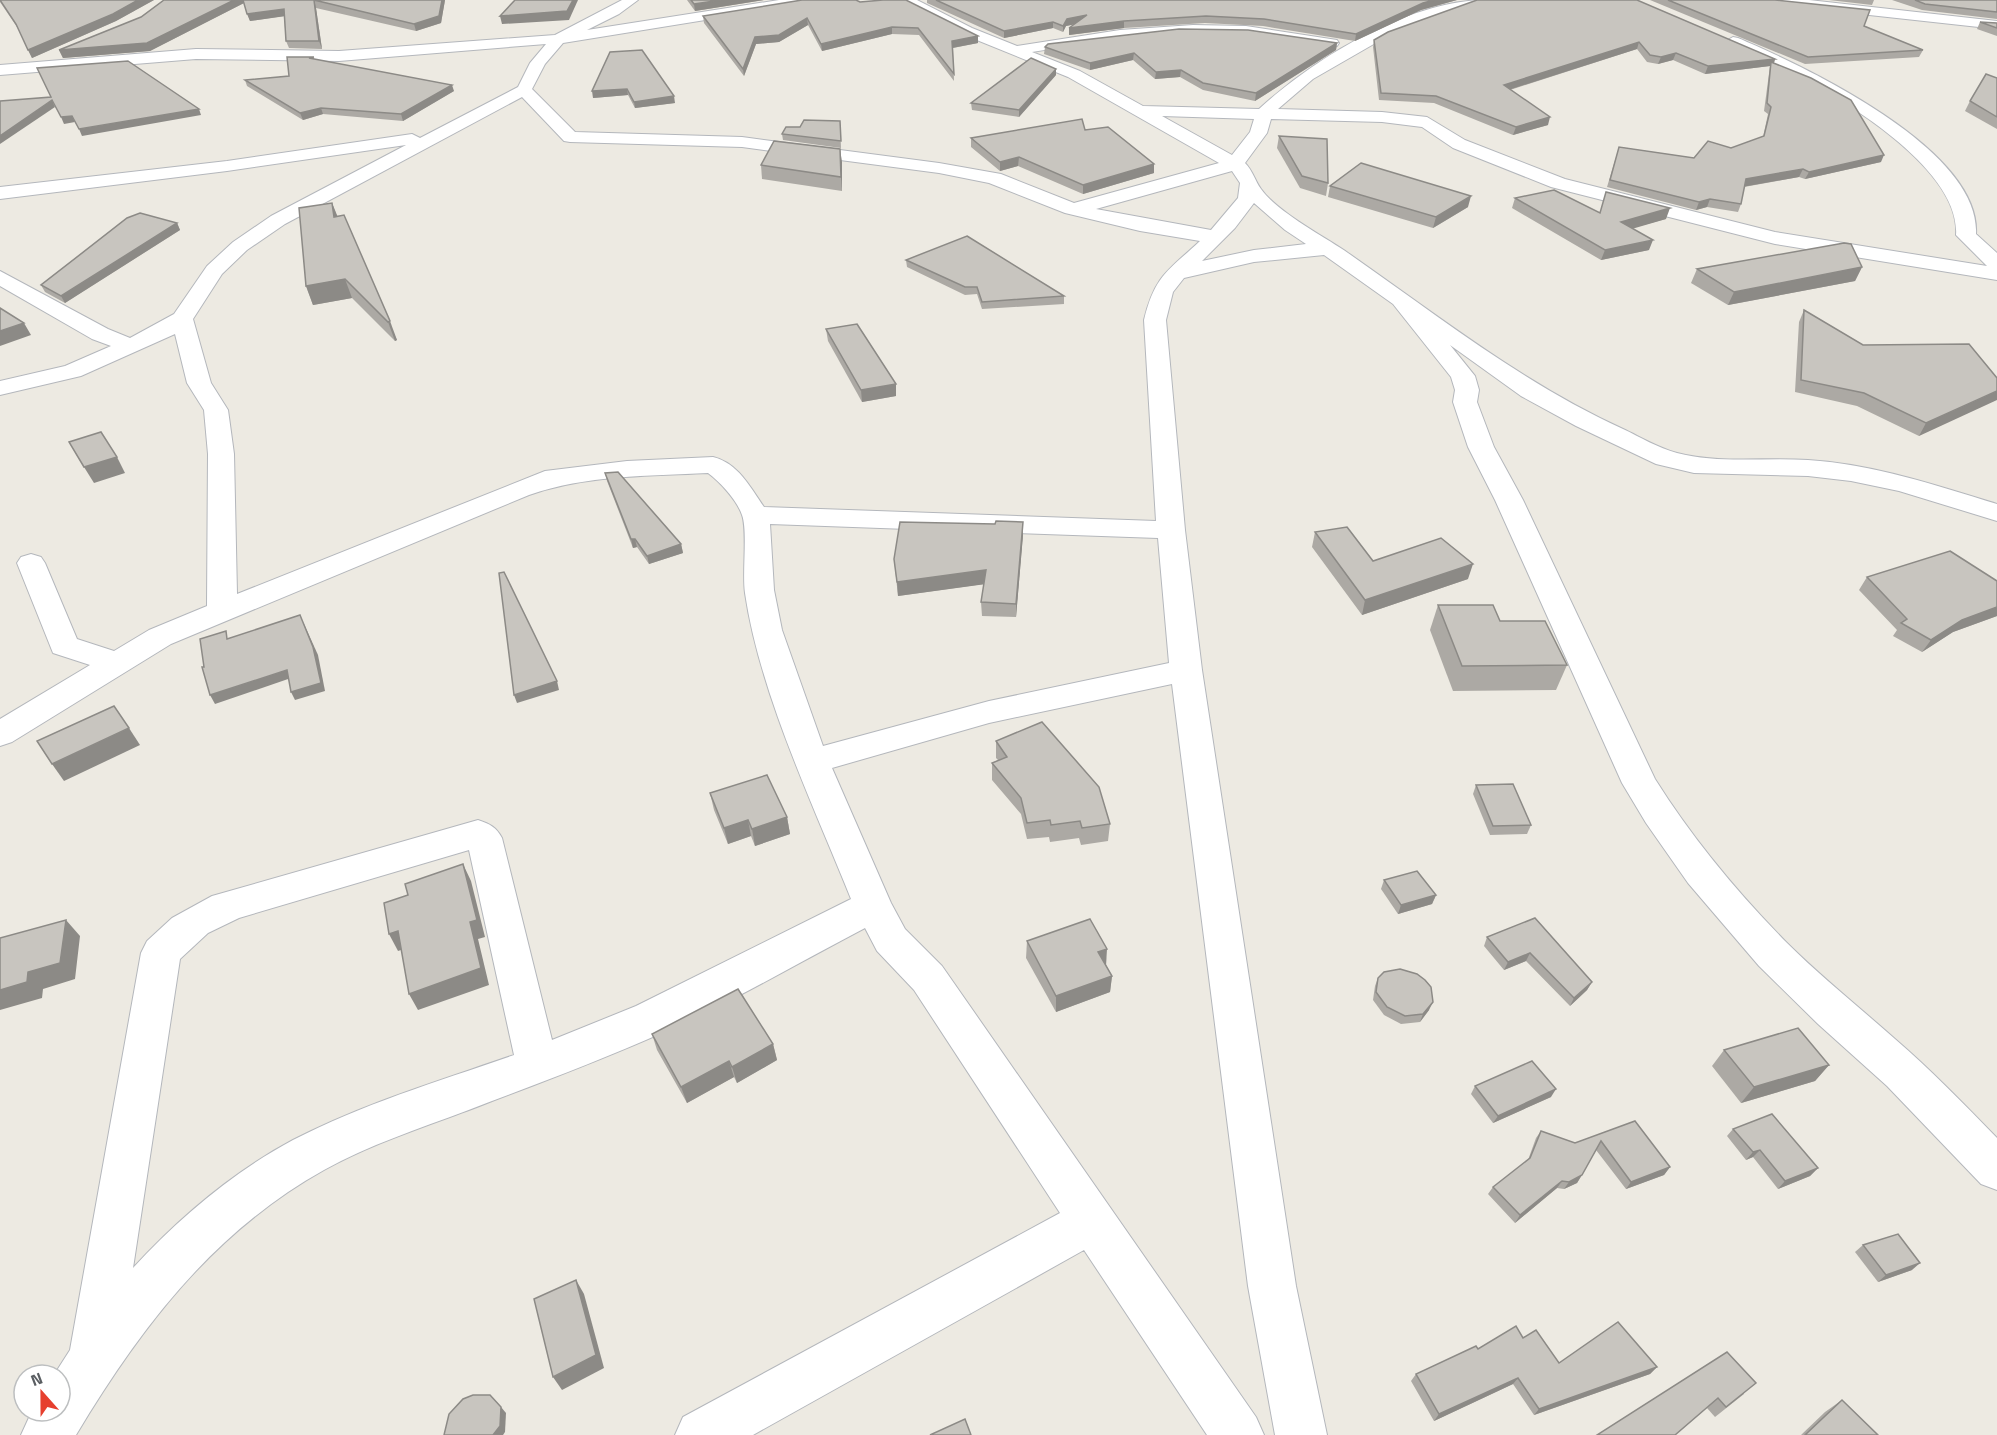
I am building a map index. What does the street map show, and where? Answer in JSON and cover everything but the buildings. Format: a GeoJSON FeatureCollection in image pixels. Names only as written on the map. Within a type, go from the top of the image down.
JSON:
{"type":"FeatureCollection","features":[{"type":"Feature","properties":{"kind":"street"},"geometry":{"type":"LineString","coordinates":[[0,410],[73,371],[160,333],[182,319],[214,270],[240,246],[278,220],[524,90],[538,63],[558,39],[605,16],[631,0]]}},
{"type":"Feature","properties":{"kind":"street"},"geometry":{"type":"LineString","coordinates":[[733,0],[748,8]]}},
{"type":"Feature","properties":{"kind":"street"},"geometry":{"type":"LineString","coordinates":[[0,70],[196,54],[339,56],[558,39],[805,0]]}},
{"type":"Feature","properties":{"kind":"street"},"geometry":{"type":"LineString","coordinates":[[906,0],[967,31],[1074,74],[1138,111],[1243,177],[1292,226],[1329,249],[1530,392],[1665,458],[1694,465],[1808,468],[1851,473],[1905,484],[1997,513]]}},
{"type":"Feature","properties":{"kind":"street"},"geometry":{"type":"LineString","coordinates":[[1301,1435],[1272,1286],[1186,670],[1171,531],[1155,320],[1164,287],[1216,237],[1244,204],[1243,177],[1265,112],[1307,76],[1355,47],[1427,15],[1479,0]]}},
{"type":"Feature","properties":{"kind":"street"},"geometry":{"type":"LineString","coordinates":[[1768,0],[1843,7],[1968,24],[1997,25]]}},
{"type":"Feature","properties":{"kind":"street"},"geometry":{"type":"LineString","coordinates":[[1926,4],[1968,24]]}},
{"type":"Feature","properties":{"kind":"street"},"geometry":{"type":"LineString","coordinates":[[1015,50],[1146,32],[1215,29],[1258,32],[1355,47]]}},
{"type":"Feature","properties":{"kind":"street"},"geometry":{"type":"LineString","coordinates":[[1713,33],[1787,65],[1856,103],[1884,124],[1953,188],[1978,220],[1966,235],[1997,264]]}},
{"type":"Feature","properties":{"kind":"street"},"geometry":{"type":"LineString","coordinates":[[0,82],[64,48]]}},
{"type":"Feature","properties":{"kind":"street"},"geometry":{"type":"LineString","coordinates":[[524,90],[570,137],[742,142],[939,168],[994,178],[1072,209],[1140,225],[1216,237]]}},
{"type":"Feature","properties":{"kind":"street"},"geometry":{"type":"LineString","coordinates":[[1138,111],[1265,112],[1382,117],[1427,122],[1459,144],[1558,183],[1774,238],[1997,274]]}},
{"type":"Feature","properties":{"kind":"street"},"geometry":{"type":"LineString","coordinates":[[0,193],[227,166],[437,135]]}},
{"type":"Feature","properties":{"kind":"street"},"geometry":{"type":"LineString","coordinates":[[1072,209],[1243,177]]}},
{"type":"Feature","properties":{"kind":"street"},"geometry":{"type":"LineString","coordinates":[[1176,274],[1250,254],[1288,249],[1329,249]]}},
{"type":"Feature","properties":{"kind":"street"},"geometry":{"type":"LineString","coordinates":[[0,277],[100,334],[132,346]]}},
{"type":"Feature","properties":{"kind":"street"},"geometry":{"type":"LineString","coordinates":[[1401,300],[1463,376],[1467,390],[1465,402],[1481,447],[1514,511],[1639,783],[1664,825],[1702,876],[1754,934],[1826,1006],[1888,1059],[1997,1169]]}},
{"type":"Feature","properties":{"kind":"street"},"geometry":{"type":"LineString","coordinates":[[182,319],[199,383],[216,411],[221,454],[222,609]]}},
{"type":"Feature","properties":{"kind":"street"},"geometry":{"type":"LineString","coordinates":[[0,388],[73,371]]}},
{"type":"Feature","properties":{"kind":"street"},"geometry":{"type":"LineString","coordinates":[[0,734],[150,641],[222,609],[554,477],[627,469],[713,465],[728,475],[756,516],[759,590],[767,630],[812,761],[873,906],[891,940],[928,978],[1238,1435]]}},
{"type":"Feature","properties":{"kind":"street"},"geometry":{"type":"LineString","coordinates":[[756,516],[1171,531]]}},
{"type":"Feature","properties":{"kind":"street"},"geometry":{"type":"LineString","coordinates":[[31,563],[64,646],[116,662]]}},
{"type":"Feature","properties":{"kind":"street"},"geometry":{"type":"LineString","coordinates":[[812,761],[989,712],[1186,670]]}},
{"type":"Feature","properties":{"kind":"street"},"geometry":{"type":"LineString","coordinates":[[94,1358],[161,953],[178,932],[208,913],[237,903],[478,834],[484,838],[537,1065]]}},
{"type":"Feature","properties":{"kind":"street"},"geometry":{"type":"LineString","coordinates":[[42,1431],[137,1299],[184,1247],[278,1174],[307,1156],[368,1127],[651,1020],[873,906]]}},
{"type":"Feature","properties":{"kind":"street"},"geometry":{"type":"LineString","coordinates":[[701,1435],[1092,1221]]}}]}
